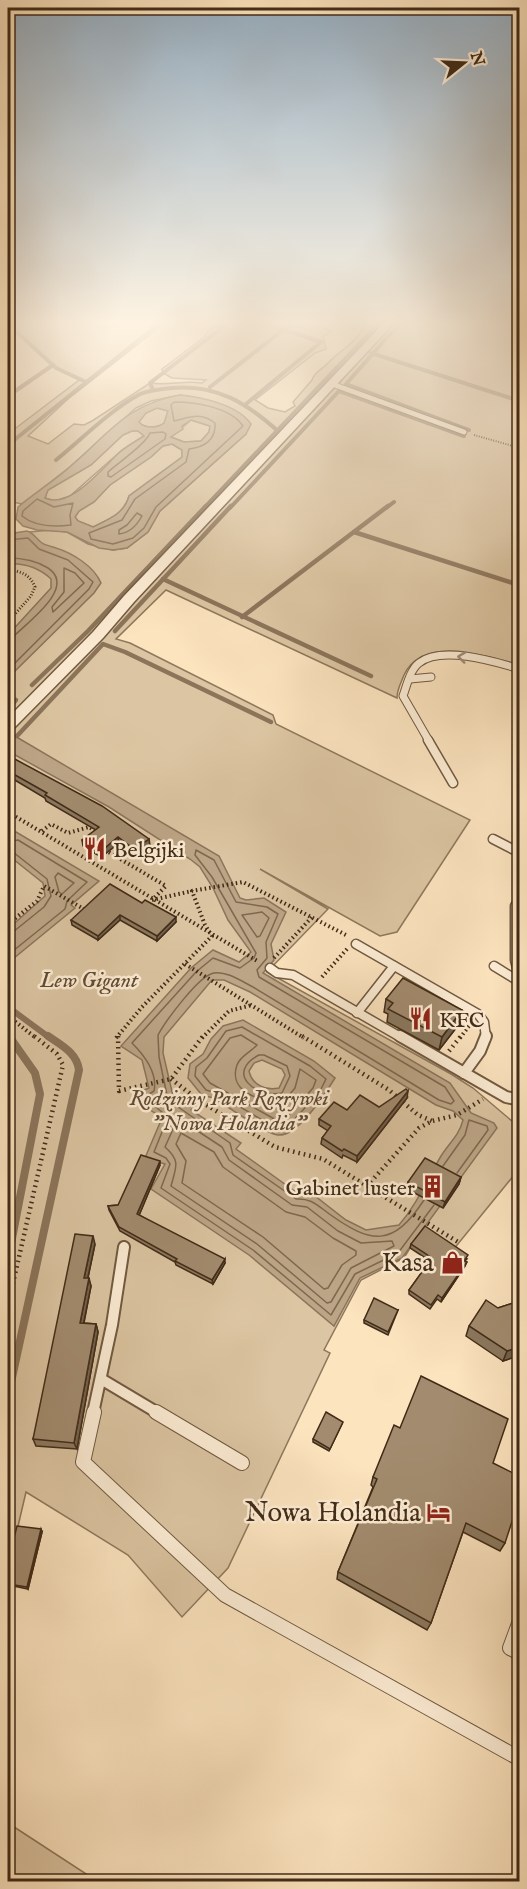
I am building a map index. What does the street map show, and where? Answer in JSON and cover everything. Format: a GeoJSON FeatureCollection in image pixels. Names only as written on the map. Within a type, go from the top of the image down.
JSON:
{"type":"FeatureCollection","features":[{"type":"Feature","properties":{"kind":"street"},"geometry":{"type":"LineString","coordinates":[[8,726],[98,635],[129,599],[306,411]]}},
{"type":"Feature","properties":{"kind":"lane"},"geometry":{"type":"LineString","coordinates":[[407,411],[464,432]]}},
{"type":"Feature","properties":{"kind":"lane"},"geometry":{"type":"LineString","coordinates":[[453,783],[436,750],[407,705],[404,696],[410,679],[421,661],[443,655],[486,661],[519,669]]}},
{"type":"Feature","properties":{"kind":"lane"},"geometry":{"type":"LineString","coordinates":[[410,679],[431,677]]}},
{"type":"Feature","properties":{"kind":"lane"},"geometry":{"type":"LineString","coordinates":[[493,839],[519,853]]}},
{"type":"Feature","properties":{"kind":"lane"},"geometry":{"type":"LineString","coordinates":[[519,899],[515,906],[515,960],[519,980]]}},
{"type":"Feature","properties":{"kind":"lane"},"geometry":{"type":"LineString","coordinates":[[353,949],[394,966],[478,1014],[489,1031],[486,1041],[464,1073]]}},
{"type":"Feature","properties":{"kind":"lane"},"geometry":{"type":"LineString","coordinates":[[269,964],[277,973],[293,975],[506,1097],[519,1100]]}},
{"type":"Feature","properties":{"kind":"lane"},"geometry":{"type":"LineString","coordinates":[[357,1013],[394,966]]}},
{"type":"Feature","properties":{"kind":"lane"},"geometry":{"type":"LineString","coordinates":[[494,966],[519,980]]}},
{"type":"Feature","properties":{"kind":"lane"},"geometry":{"type":"LineString","coordinates":[[124,1247],[84,1462],[218,1589],[235,1601],[519,1759]]}},
{"type":"Feature","properties":{"kind":"lane"},"geometry":{"type":"LineString","coordinates":[[101,1379],[242,1463]]}},
{"type":"Feature","properties":{"kind":"lane"},"geometry":{"type":"LineString","coordinates":[[519,1621],[510,1648],[519,1653]]}},
{"type":"Feature","properties":{"kind":"path"},"geometry":{"type":"LineString","coordinates":[[464,432],[519,448]]}},
{"type":"Feature","properties":{"kind":"path"},"geometry":{"type":"LineString","coordinates":[[8,570],[29,577],[35,587],[31,596],[8,622]]}},
{"type":"Feature","properties":{"kind":"path"},"geometry":{"type":"LineString","coordinates":[[8,812],[213,936],[269,964],[312,917]]}},
{"type":"Feature","properties":{"kind":"path"},"geometry":{"type":"LineString","coordinates":[[42,831],[51,824],[68,833],[88,827],[102,835]]}},
{"type":"Feature","properties":{"kind":"path"},"geometry":{"type":"LineString","coordinates":[[100,847],[166,886],[152,900]]}},
{"type":"Feature","properties":{"kind":"path"},"geometry":{"type":"LineString","coordinates":[[152,900],[243,882],[356,940],[353,949],[322,978]]}},
{"type":"Feature","properties":{"kind":"path"},"geometry":{"type":"LineString","coordinates":[[8,924],[37,901],[44,886],[84,909],[93,902]]}},
{"type":"Feature","properties":{"kind":"path"},"geometry":{"type":"LineString","coordinates":[[192,891],[205,926],[213,936]]}},
{"type":"Feature","properties":{"kind":"path"},"geometry":{"type":"LineString","coordinates":[[213,936],[142,1008],[116,1038],[119,1091],[171,1079],[202,1036],[229,1011],[252,1005]]}},
{"type":"Feature","properties":{"kind":"path"},"geometry":{"type":"LineString","coordinates":[[185,964],[388,1090],[418,1115],[432,1121]]}},
{"type":"Feature","properties":{"kind":"path"},"geometry":{"type":"LineString","coordinates":[[8,1016],[57,1054],[63,1065],[8,1305]]}},
{"type":"Feature","properties":{"kind":"path"},"geometry":{"type":"LineString","coordinates":[[446,1055],[469,1026],[463,1023]]}},
{"type":"Feature","properties":{"kind":"path"},"geometry":{"type":"LineString","coordinates":[[171,1079],[198,1100],[275,1147],[322,1159],[411,1211],[458,1242]]}},
{"type":"Feature","properties":{"kind":"path"},"geometry":{"type":"LineString","coordinates":[[367,1186],[419,1128],[432,1121],[458,1115],[467,1109]]}},
{"type":"Feature","properties":{"kind":"green space"},"geometry":{"type":"Polygon","coordinates":[[[38,411],[55,411],[28,436],[48,444],[74,424],[84,425],[107,411],[132,411],[71,466],[22,504],[8,501],[8,477],[14,471],[8,469],[8,434],[38,411]]]}},
{"type":"Feature","properties":{"kind":"green space"},"geometry":{"type":"Polygon","coordinates":[[[168,411],[165,423],[151,427],[138,422],[146,413],[168,411]]]}},
{"type":"Feature","properties":{"kind":"green space"},"geometry":{"type":"Polygon","coordinates":[[[211,411],[519,411],[519,665],[456,651],[425,655],[413,663],[404,675],[397,698],[166,590],[116,639],[130,643],[273,715],[276,724],[470,820],[397,932],[380,936],[260,869],[328,909],[267,972],[473,1088],[519,1127],[519,1169],[453,1250],[410,1248],[404,1258],[361,1280],[324,1350],[330,1353],[228,1568],[182,1617],[128,1555],[26,1492],[8,1569],[8,534],[51,530],[67,532],[88,544],[113,550],[127,548],[148,532],[160,511],[246,434],[211,411]]]}},
{"type":"Feature","properties":{"kind":"green space"},"geometry":{"type":"Polygon","coordinates":[[[191,420],[210,426],[209,432],[201,441],[184,442],[171,437],[191,420]]]}},
{"type":"Feature","properties":{"kind":"green space"},"geometry":{"type":"Polygon","coordinates":[[[138,431],[144,436],[122,450],[70,496],[55,501],[45,498],[48,490],[91,465],[123,435],[138,431]]]}},
{"type":"Feature","properties":{"kind":"green space"},"geometry":{"type":"Polygon","coordinates":[[[172,444],[182,450],[182,457],[129,496],[120,512],[93,527],[78,521],[75,517],[79,511],[94,502],[110,485],[163,446],[172,444]]]}},
{"type":"Feature","properties":{"kind":"green space"},"geometry":{"type":"Polygon","coordinates":[[[8,1823],[97,1881],[8,1881],[8,1823]]]}},
{"type":"Feature","properties":{"kind":"water"},"geometry":{"type":"Polygon","coordinates":[[[150,411],[139,422],[148,427],[164,423],[168,411],[236,411],[251,424],[246,434],[160,511],[148,532],[127,548],[113,550],[99,548],[67,532],[37,530],[23,526],[16,519],[18,507],[66,470],[109,430],[133,412],[150,411]],[[191,420],[171,437],[184,442],[201,441],[209,432],[210,426],[191,420]],[[138,431],[123,435],[91,465],[48,490],[45,498],[55,500],[65,498],[86,485],[120,452],[144,436],[138,431]],[[172,444],[163,446],[110,485],[94,502],[79,511],[75,517],[78,521],[93,527],[120,512],[129,496],[182,457],[182,450],[172,444]]]}},
{"type":"Feature","properties":{"kind":"water"},"geometry":{"type":"Polygon","coordinates":[[[27,531],[44,544],[62,550],[82,561],[101,583],[94,593],[8,678],[8,635],[51,588],[51,579],[36,569],[20,564],[8,564],[8,534],[27,531]]]}},
{"type":"Feature","properties":{"kind":"water"},"geometry":{"type":"Polygon","coordinates":[[[8,732],[219,856],[240,898],[246,900],[264,898],[286,912],[271,944],[274,960],[263,973],[450,1083],[471,1113],[494,1123],[497,1128],[402,1258],[360,1278],[334,1326],[249,1255],[151,1189],[165,1164],[145,1158],[162,1118],[137,1101],[139,1092],[149,1088],[142,1060],[121,1046],[191,968],[213,950],[239,962],[251,952],[228,920],[200,867],[109,807],[8,751],[8,732]],[[212,980],[164,1037],[163,1053],[173,1096],[188,1107],[201,1094],[188,1078],[190,1064],[203,1054],[211,1039],[223,1026],[243,1020],[314,1061],[335,1078],[302,1122],[285,1134],[273,1134],[265,1130],[214,1098],[205,1096],[191,1110],[241,1143],[236,1149],[300,1195],[306,1189],[346,1220],[366,1230],[399,1225],[417,1200],[463,1120],[453,1111],[436,1105],[250,992],[224,980],[212,980]],[[262,1060],[254,1063],[249,1071],[253,1080],[269,1089],[279,1088],[285,1075],[282,1069],[262,1060]]]}},
{"type":"Feature","properties":{"kind":"water"},"geometry":{"type":"Polygon","coordinates":[[[16,832],[99,881],[71,905],[75,908],[8,963],[8,929],[45,896],[43,883],[8,855],[8,838],[16,832]]]}},
{"type":"Feature","properties":{"kind":"building"},"geometry":{"type":"Polygon","coordinates":[[[11,757],[102,806],[149,839],[134,849],[118,837],[100,852],[82,840],[99,827],[8,771],[8,759],[11,757]]]}},
{"type":"Feature","properties":{"kind":"building"},"geometry":{"type":"Polygon","coordinates":[[[110,884],[142,903],[145,900],[176,917],[157,936],[120,915],[98,936],[71,920],[110,884]]]}},
{"type":"Feature","properties":{"kind":"building"},"geometry":{"type":"Polygon","coordinates":[[[403,978],[462,1010],[442,1037],[388,1009],[393,1003],[386,999],[403,978]]]}},
{"type":"Feature","properties":{"kind":"building"},"geometry":{"type":"Polygon","coordinates":[[[406,1089],[408,1091],[357,1156],[344,1149],[342,1151],[322,1138],[331,1126],[319,1119],[334,1102],[347,1110],[360,1095],[379,1107],[406,1089]]]}},
{"type":"Feature","properties":{"kind":"building"},"geometry":{"type":"Polygon","coordinates":[[[141,1155],[160,1161],[137,1214],[225,1259],[212,1280],[175,1261],[177,1259],[119,1227],[108,1206],[118,1205],[141,1155]]]}},
{"type":"Feature","properties":{"kind":"building","name":"Gabinet luster"},"geometry":{"type":"Polygon","coordinates":[[[425,1158],[461,1177],[445,1202],[408,1182],[425,1158]]]}},
{"type":"Feature","properties":{"kind":"building"},"geometry":{"type":"Polygon","coordinates":[[[425,1226],[468,1255],[464,1261],[467,1262],[442,1298],[438,1295],[431,1305],[409,1290],[432,1258],[411,1244],[425,1226]]]}},
{"type":"Feature","properties":{"kind":"building"},"geometry":{"type":"Polygon","coordinates":[[[75,1234],[93,1236],[84,1278],[89,1278],[80,1323],[96,1324],[74,1443],[33,1439],[75,1234]]]}},
{"type":"Feature","properties":{"kind":"building"},"geometry":{"type":"Polygon","coordinates":[[[374,1298],[398,1310],[388,1332],[364,1320],[374,1298]]]}},
{"type":"Feature","properties":{"kind":"building"},"geometry":{"type":"Polygon","coordinates":[[[486,1300],[498,1308],[519,1301],[519,1347],[507,1351],[469,1326],[486,1300]]]}},
{"type":"Feature","properties":{"kind":"building","name":"Nowa Holandia"},"geometry":{"type":"Polygon","coordinates":[[[421,1376],[508,1419],[493,1463],[519,1476],[519,1500],[505,1543],[466,1523],[431,1623],[338,1572],[377,1479],[373,1477],[394,1425],[400,1428],[421,1376]]]}},
{"type":"Feature","properties":{"kind":"building"},"geometry":{"type":"Polygon","coordinates":[[[326,1412],[343,1422],[330,1449],[313,1439],[326,1412]]]}},
{"type":"Feature","properties":{"kind":"building"},"geometry":{"type":"Polygon","coordinates":[[[17,1526],[41,1529],[27,1587],[8,1584],[8,1562],[17,1526]]]}},
{"type":"Feature","properties":{"kind":"waterway"},"geometry":{"type":"LineString","coordinates":[[8,445],[50,411]]}},
{"type":"Feature","properties":{"kind":"waterway"},"geometry":{"type":"LineString","coordinates":[[56,460],[115,411]]}},
{"type":"Feature","properties":{"kind":"waterway"},"geometry":{"type":"LineString","coordinates":[[254,411],[277,431]]}},
{"type":"Feature","properties":{"kind":"waterway"},"geometry":{"type":"LineString","coordinates":[[277,431],[296,411]]}},
{"type":"Feature","properties":{"kind":"waterway"},"geometry":{"type":"LineString","coordinates":[[230,508],[320,411]]}},
{"type":"Feature","properties":{"kind":"waterway"},"geometry":{"type":"LineString","coordinates":[[395,411],[464,436]]}},
{"type":"Feature","properties":{"kind":"waterway"},"geometry":{"type":"LineString","coordinates":[[419,411],[469,430]]}},
{"type":"Feature","properties":{"kind":"waterway"},"geometry":{"type":"LineString","coordinates":[[204,508],[277,431]]}},
{"type":"Feature","properties":{"kind":"waterway"},"geometry":{"type":"LineString","coordinates":[[386,508],[394,502]]}},
{"type":"Feature","properties":{"kind":"waterway"},"geometry":{"type":"LineString","coordinates":[[32,685],[88,631],[206,506]]}},
{"type":"Feature","properties":{"kind":"waterway"},"geometry":{"type":"LineString","coordinates":[[163,579],[231,506]]}},
{"type":"Feature","properties":{"kind":"waterway"},"geometry":{"type":"LineString","coordinates":[[243,616],[388,506]]}},
{"type":"Feature","properties":{"kind":"waterway"},"geometry":{"type":"LineString","coordinates":[[354,532],[516,584]]}},
{"type":"Feature","properties":{"kind":"waterway"},"geometry":{"type":"LineString","coordinates":[[115,631],[163,579]]}},
{"type":"Feature","properties":{"kind":"waterway"},"geometry":{"type":"LineString","coordinates":[[163,579],[243,616]]}},
{"type":"Feature","properties":{"kind":"waterway"},"geometry":{"type":"LineString","coordinates":[[243,616],[371,676]]}},
{"type":"Feature","properties":{"kind":"waterway"},"geometry":{"type":"LineString","coordinates":[[17,736],[103,644],[125,652],[271,722]]}},
{"type":"Feature","properties":{"kind":"waterway"},"geometry":{"type":"LineString","coordinates":[[8,709],[16,700]]}},
{"type":"Feature","properties":{"kind":"waterway"},"geometry":{"type":"LineString","coordinates":[[8,1007],[50,1038]]}},
{"type":"Feature","properties":{"kind":"waterway"},"geometry":{"type":"LineString","coordinates":[[8,1259],[40,1094],[35,1073],[9,1036]]}},
{"type":"Feature","properties":{"kind":"waterway"},"geometry":{"type":"LineString","coordinates":[[8,1396],[79,1070],[72,1054],[48,1036]]}},
{"type":"Feature","properties":{"kind":"place","name":"Belgijki"},"geometry":{"type":"Point","coordinates":[95,849]}},
{"type":"Feature","properties":{"kind":"place","name":"KFC"},"geometry":{"type":"Point","coordinates":[421,1019]}},
{"type":"Feature","properties":{"kind":"place","name":"Gabinet luster"},"geometry":{"type":"Point","coordinates":[433,1187]}},
{"type":"Feature","properties":{"kind":"place","name":"Kasa"},"geometry":{"type":"Point","coordinates":[452,1262]}},
{"type":"Feature","properties":{"kind":"place","name":"Nowa Holandia"},"geometry":{"type":"Point","coordinates":[439,1512]}},
{"type":"Feature","properties":{"kind":"park label","name":"Lew Gigant"},"geometry":{"type":"Point","coordinates":[89,979]}},
{"type":"Feature","properties":{"kind":"park label","name":"Rodzinny Park Rozrywki \"Nowa Holandia\""},"geometry":{"type":"Point","coordinates":[229,1110]}}]}
